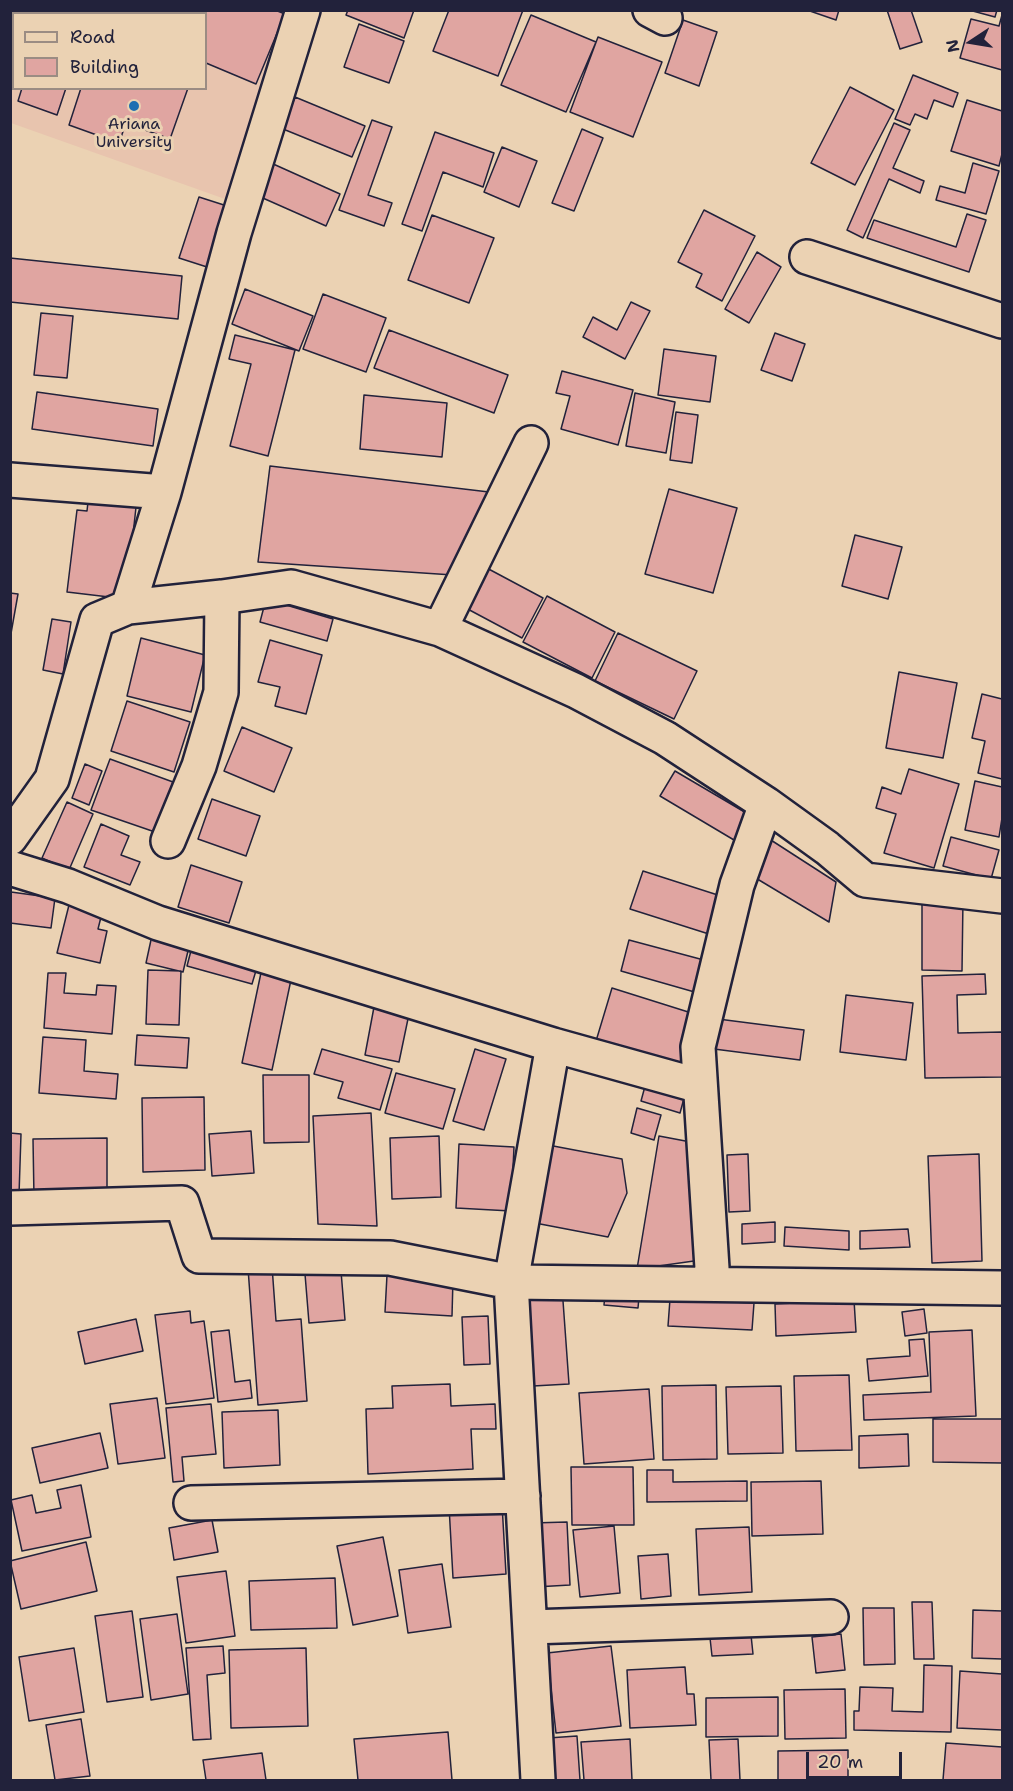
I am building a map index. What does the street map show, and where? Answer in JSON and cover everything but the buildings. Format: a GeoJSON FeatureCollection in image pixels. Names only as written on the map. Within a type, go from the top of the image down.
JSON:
{"type":"FeatureCollection","features":[{"type":"Feature","properties":{"kind":"street"},"geometry":{"type":"LineString","coordinates":[[128,607],[164,492],[234,233],[303,10]]}},
{"type":"Feature","properties":{"kind":"street"},"geometry":{"type":"LineString","coordinates":[[807,257],[1002,321]]}},
{"type":"Feature","properties":{"kind":"street"},"geometry":{"type":"LineString","coordinates":[[440,629],[531,443]]}},
{"type":"Feature","properties":{"kind":"street"},"geometry":{"type":"LineString","coordinates":[[10,480],[164,492]]}},
{"type":"Feature","properties":{"kind":"street"},"geometry":{"type":"LineString","coordinates":[[10,838],[52,779],[97,620],[128,607],[291,587],[440,629],[576,691],[665,738],[766,804],[828,848],[865,880],[1002,896]]}},
{"type":"Feature","properties":{"kind":"street"},"geometry":{"type":"LineString","coordinates":[[168,841],[199,766],[221,692],[222,597]]}},
{"type":"Feature","properties":{"kind":"street"},"geometry":{"type":"LineString","coordinates":[[713,1284],[698,1047],[737,885],[766,804]]}},
{"type":"Feature","properties":{"kind":"street"},"geometry":{"type":"LineString","coordinates":[[10,868],[68,886],[158,923],[553,1045],[700,1086]]}},
{"type":"Feature","properties":{"kind":"street"},"geometry":{"type":"LineString","coordinates":[[538,1780],[511,1282],[553,1045]]}},
{"type":"Feature","properties":{"kind":"street"},"geometry":{"type":"LineString","coordinates":[[10,1208],[182,1203],[199,1256],[390,1258],[511,1282],[1002,1288]]}},
{"type":"Feature","properties":{"kind":"street"},"geometry":{"type":"LineString","coordinates":[[191,1503],[523,1496]]}},
{"type":"Feature","properties":{"kind":"street"},"geometry":{"type":"LineString","coordinates":[[530,1627],[831,1617]]}},
{"type":"Feature","properties":{"kind":"shaded area","name":"Ariana University"},"geometry":{"type":"Polygon","coordinates":[[[11,11],[95,11],[12,12],[12,90],[207,90],[207,63],[256,84],[275,11],[291,11],[225,199],[11,123],[11,11]]]}},
{"type":"Feature","properties":{"kind":"place","name":"Ariana University"},"geometry":{"type":"Point","coordinates":[134,106]}}]}
